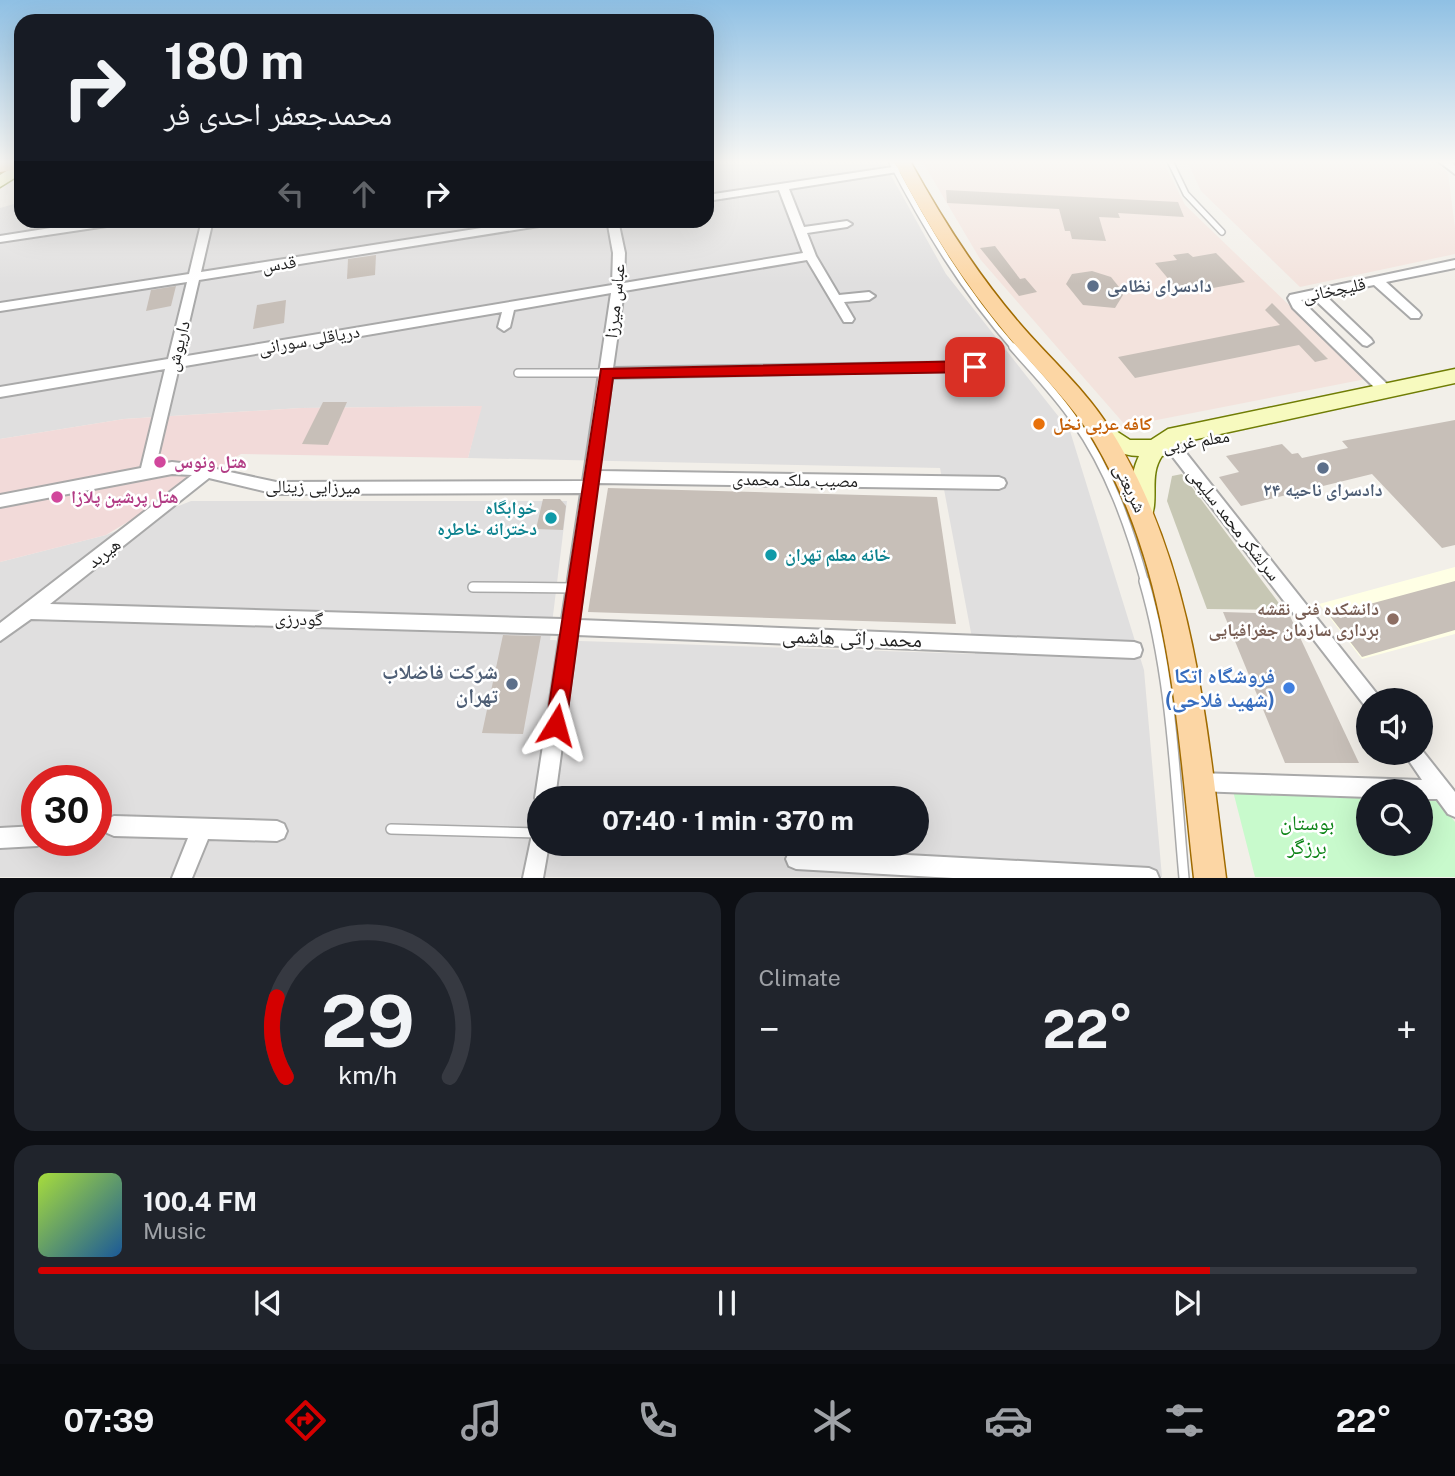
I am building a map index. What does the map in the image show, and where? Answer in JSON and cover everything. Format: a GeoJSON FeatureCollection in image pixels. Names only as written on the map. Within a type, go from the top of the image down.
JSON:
{"type":"FeatureCollection","features":[{"type":"Feature","properties":{"kind":"main road","name":"شریعتی"},"geometry":{"type":"LineString","coordinates":[[921,202],[969,275],[1096,426],[1142,513],[1167,585],[1183,654],[1210,877]]}},
{"type":"Feature","properties":{"kind":"main road","name":"معلم غربی"},"geometry":{"type":"LineString","coordinates":[[1164,448],[1267,422],[1448,384]]}},
{"type":"Feature","properties":{"kind":"main road"},"geometry":{"type":"LineString","coordinates":[[1096,426],[1126,448],[1164,448]]}},
{"type":"Feature","properties":{"kind":"main road"},"geometry":{"type":"LineString","coordinates":[[1142,513],[1142,472],[1164,448]]}},
{"type":"Feature","properties":{"kind":"street"},"geometry":{"type":"LineString","coordinates":[[789,202],[810,256],[848,320]]}},
{"type":"Feature","properties":{"kind":"street"},"geometry":{"type":"LineString","coordinates":[[800,231],[847,224]]}},
{"type":"Feature","properties":{"kind":"street"},"geometry":{"type":"LineString","coordinates":[[0,239],[74,228]]}},
{"type":"Feature","properties":{"kind":"street","name":"داریوش"},"geometry":{"type":"LineString","coordinates":[[147,472],[206,228]]}},
{"type":"Feature","properties":{"kind":"street","name":"قدس"},"geometry":{"type":"LineString","coordinates":[[0,307],[507,228]]}},
{"type":"Feature","properties":{"kind":"street","name":"عباس میرزا"},"geometry":{"type":"LineString","coordinates":[[547,786],[618,289],[619,253],[614,228]]}},
{"type":"Feature","properties":{"kind":"street","name":"دریاقلی سورانی"},"geometry":{"type":"LineString","coordinates":[[0,392],[810,256]]}},
{"type":"Feature","properties":{"kind":"street","name":"قلیچخانی"},"geometry":{"type":"LineString","coordinates":[[1381,386],[1294,301],[1298,296],[1455,264]]}},
{"type":"Feature","properties":{"kind":"street"},"geometry":{"type":"LineString","coordinates":[[1377,281],[1415,315]]}},
{"type":"Feature","properties":{"kind":"street"},"geometry":{"type":"LineString","coordinates":[[1315,293],[1367,341]]}},
{"type":"Feature","properties":{"kind":"street"},"geometry":{"type":"LineString","coordinates":[[836,299],[869,296]]}},
{"type":"Feature","properties":{"kind":"street"},"geometry":{"type":"LineString","coordinates":[[504,327],[509,307]]}},
{"type":"Feature","properties":{"kind":"street"},"geometry":{"type":"LineString","coordinates":[[606,373],[975,367]]}},
{"type":"Feature","properties":{"kind":"street","name":"سرلشکر محمد سلیمی"},"geometry":{"type":"LineString","coordinates":[[1164,448],[1361,688]]}},
{"type":"Feature","properties":{"kind":"street","name":"میرزایی زینالی"},"geometry":{"type":"LineString","coordinates":[[0,501],[147,472],[181,468],[276,488],[590,482]]}},
{"type":"Feature","properties":{"kind":"street","name":"هیربد"},"geometry":{"type":"LineString","coordinates":[[0,633],[207,472]]}},
{"type":"Feature","properties":{"kind":"street","name":"مصیب ملک محمدی"},"geometry":{"type":"LineString","coordinates":[[590,482],[999,483]]}},
{"type":"Feature","properties":{"kind":"street","name":"گودرزی"},"geometry":{"type":"LineString","coordinates":[[29,611],[570,627]]}},
{"type":"Feature","properties":{"kind":"street","name":"محمد راثی هاشمی"},"geometry":{"type":"LineString","coordinates":[[570,627],[1134,650]]}},
{"type":"Feature","properties":{"kind":"street"},"geometry":{"type":"LineString","coordinates":[[1422,765],[1455,807]]}},
{"type":"Feature","properties":{"kind":"street"},"geometry":{"type":"LineString","coordinates":[[1197,782],[1441,790]]}},
{"type":"Feature","properties":{"kind":"street"},"geometry":{"type":"LineString","coordinates":[[114,826],[277,831]]}},
{"type":"Feature","properties":{"kind":"street"},"geometry":{"type":"LineString","coordinates":[[182,877],[202,828]]}},
{"type":"Feature","properties":{"kind":"street"},"geometry":{"type":"LineString","coordinates":[[0,838],[21,837]]}},
{"type":"Feature","properties":{"kind":"street"},"geometry":{"type":"LineString","coordinates":[[533,877],[537,856]]}},
{"type":"Feature","properties":{"kind":"street"},"geometry":{"type":"LineString","coordinates":[[796,859],[1149,877]]}},
{"type":"Feature","properties":{"kind":"lane"},"geometry":{"type":"LineString","coordinates":[[916,202],[946,261],[988,318],[1076,422],[1103,467],[1126,520],[1147,583],[1161,650],[1184,877]]}},
{"type":"Feature","properties":{"kind":"lane"},"geometry":{"type":"LineString","coordinates":[[1194,202],[1222,232]]}},
{"type":"Feature","properties":{"kind":"lane"},"geometry":{"type":"LineString","coordinates":[[518,373],[606,373]]}},
{"type":"Feature","properties":{"kind":"lane"},"geometry":{"type":"LineString","coordinates":[[474,587],[575,588]]}},
{"type":"Feature","properties":{"kind":"lane"},"geometry":{"type":"LineString","coordinates":[[391,829],[527,833]]}},
{"type":"Feature","properties":{"kind":"shaded area"},"geometry":{"type":"Polygon","coordinates":[[[714,202],[906,202],[946,274],[1070,431],[1144,670],[1162,877],[0,877],[0,562],[106,535],[191,501],[567,501],[550,640],[975,654],[940,468],[468,458],[481,406],[301,408],[124,419],[0,439],[0,208],[14,204],[14,228],[714,228],[714,202]]]}},
{"type":"Feature","properties":{"kind":"shaded area"},"geometry":{"type":"Polygon","coordinates":[[[946,202],[1183,202],[1366,379],[1126,426],[980,259],[946,202]]]}},
{"type":"Feature","properties":{"kind":"shaded area"},"geometry":{"type":"Polygon","coordinates":[[[1212,202],[1452,202],[1455,254],[1300,287],[1212,202]]]}},
{"type":"Feature","properties":{"kind":"shaded area"},"geometry":{"type":"Polygon","coordinates":[[[482,406],[468,458],[241,454],[106,535],[0,562],[0,439],[124,419],[301,408],[482,406]]]}},
{"type":"Feature","properties":{"kind":"shaded area"},"geometry":{"type":"Polygon","coordinates":[[[1182,474],[1284,610],[1207,609],[1167,501],[1172,476],[1182,474]]]}},
{"type":"Feature","properties":{"kind":"shaded area","name":"دانشکده فنی نقشه برداری سازمان جغرافیایی"},"geometry":{"type":"Polygon","coordinates":[[[1455,567],[1455,634],[1362,659],[1319,604],[1455,567]]]}},
{"type":"Feature","properties":{"kind":"green space","name":"بوستان برزگر"},"geometry":{"type":"Polygon","coordinates":[[[1233,791],[1356,793],[1356,856],[1433,856],[1433,793],[1455,822],[1455,877],[1255,877],[1233,791]]]}},
{"type":"Feature","properties":{"kind":"building"},"geometry":{"type":"Polygon","coordinates":[[[1178,202],[1184,217],[1118,213],[1120,218],[1099,217],[1106,241],[1072,239],[1070,231],[1065,231],[1059,209],[947,203],[1178,202]]]}},
{"type":"Feature","properties":{"kind":"building"},"geometry":{"type":"Polygon","coordinates":[[[995,246],[1020,279],[1025,278],[1037,292],[1019,296],[980,248],[995,246]]]}},
{"type":"Feature","properties":{"kind":"building"},"geometry":{"type":"Polygon","coordinates":[[[1188,253],[1193,257],[1216,253],[1245,282],[1181,294],[1155,263],[1177,260],[1173,255],[1188,253]]]}},
{"type":"Feature","properties":{"kind":"building"},"geometry":{"type":"Polygon","coordinates":[[[376,255],[375,275],[347,279],[348,259],[376,255]]]}},
{"type":"Feature","properties":{"kind":"building"},"geometry":{"type":"Polygon","coordinates":[[[1092,271],[1111,277],[1119,287],[1123,295],[1115,308],[1083,305],[1066,284],[1072,274],[1092,271]]]}},
{"type":"Feature","properties":{"kind":"building"},"geometry":{"type":"Polygon","coordinates":[[[176,286],[171,306],[146,311],[151,290],[176,286]]]}},
{"type":"Feature","properties":{"kind":"building"},"geometry":{"type":"Polygon","coordinates":[[[286,300],[284,323],[253,329],[257,305],[286,300]]]}},
{"type":"Feature","properties":{"kind":"building"},"geometry":{"type":"Polygon","coordinates":[[[1272,303],[1328,359],[1315,362],[1299,345],[1135,378],[1118,357],[1280,325],[1265,310],[1272,303]]]}},
{"type":"Feature","properties":{"kind":"building"},"geometry":{"type":"Polygon","coordinates":[[[323,402],[347,402],[328,445],[302,444],[323,402]]]}},
{"type":"Feature","properties":{"kind":"building"},"geometry":{"type":"Polygon","coordinates":[[[1455,420],[1455,545],[1442,548],[1372,474],[1241,506],[1219,477],[1239,472],[1226,456],[1282,444],[1292,454],[1298,453],[1302,458],[1348,448],[1342,441],[1455,420]]]}},
{"type":"Feature","properties":{"kind":"building","name":"خانه معلم تهران"},"geometry":{"type":"Polygon","coordinates":[[[608,488],[937,497],[956,624],[588,612],[608,488]]]}},
{"type":"Feature","properties":{"kind":"building","name":"خوابگاه دخترانه خاطره"},"geometry":{"type":"Polygon","coordinates":[[[543,499],[560,499],[566,506],[563,530],[536,529],[543,499]]]}},
{"type":"Feature","properties":{"kind":"building","name":"دانشکده فنی نقشه برداری سازمان جغرافیایی"},"geometry":{"type":"Polygon","coordinates":[[[1455,581],[1455,630],[1362,657],[1329,615],[1455,581]]]}},
{"type":"Feature","properties":{"kind":"building","name":"فروشگاه اتکا (شهید فلاحی)"},"geometry":{"type":"Polygon","coordinates":[[[1223,612],[1289,614],[1356,757],[1356,763],[1285,763],[1223,612]]]}},
{"type":"Feature","properties":{"kind":"building","name":"شرکت فاضلاب تهران"},"geometry":{"type":"Polygon","coordinates":[[[503,635],[541,636],[523,734],[482,733],[503,635]]]}},
{"type":"Feature","properties":{"kind":"place","name":"دادسرای نظامی"},"geometry":{"type":"Point","coordinates":[1093,286]}},
{"type":"Feature","properties":{"kind":"place","name":"کافه عربی نخل"},"geometry":{"type":"Point","coordinates":[1039,424]}},
{"type":"Feature","properties":{"kind":"place","name":"هتل ونوس"},"geometry":{"type":"Point","coordinates":[160,462]}},
{"type":"Feature","properties":{"kind":"place","name":"دادسرای ناحیه ۲۴"},"geometry":{"type":"Point","coordinates":[1323,468]}},
{"type":"Feature","properties":{"kind":"place","name":"هتل پرشین پلازا"},"geometry":{"type":"Point","coordinates":[57,497]}},
{"type":"Feature","properties":{"kind":"place","name":"خوابگاه دخترانه خاطره"},"geometry":{"type":"Point","coordinates":[551,518]}},
{"type":"Feature","properties":{"kind":"place","name":"خانه معلم تهران"},"geometry":{"type":"Point","coordinates":[771,555]}},
{"type":"Feature","properties":{"kind":"place","name":"دانشکده فنی نقشه برداری سازمان جغرافیایی"},"geometry":{"type":"Point","coordinates":[1393,619]}},
{"type":"Feature","properties":{"kind":"place","name":"شرکت فاضلاب تهران"},"geometry":{"type":"Point","coordinates":[512,684]}},
{"type":"Feature","properties":{"kind":"place","name":"فروشگاه اتکا (شهید فلاحی)"},"geometry":{"type":"Point","coordinates":[1289,688]}},
{"type":"Feature","properties":{"kind":"route"},"geometry":{"type":"LineString","coordinates":[[556,725],[606,373],[975,367]]}}]}
